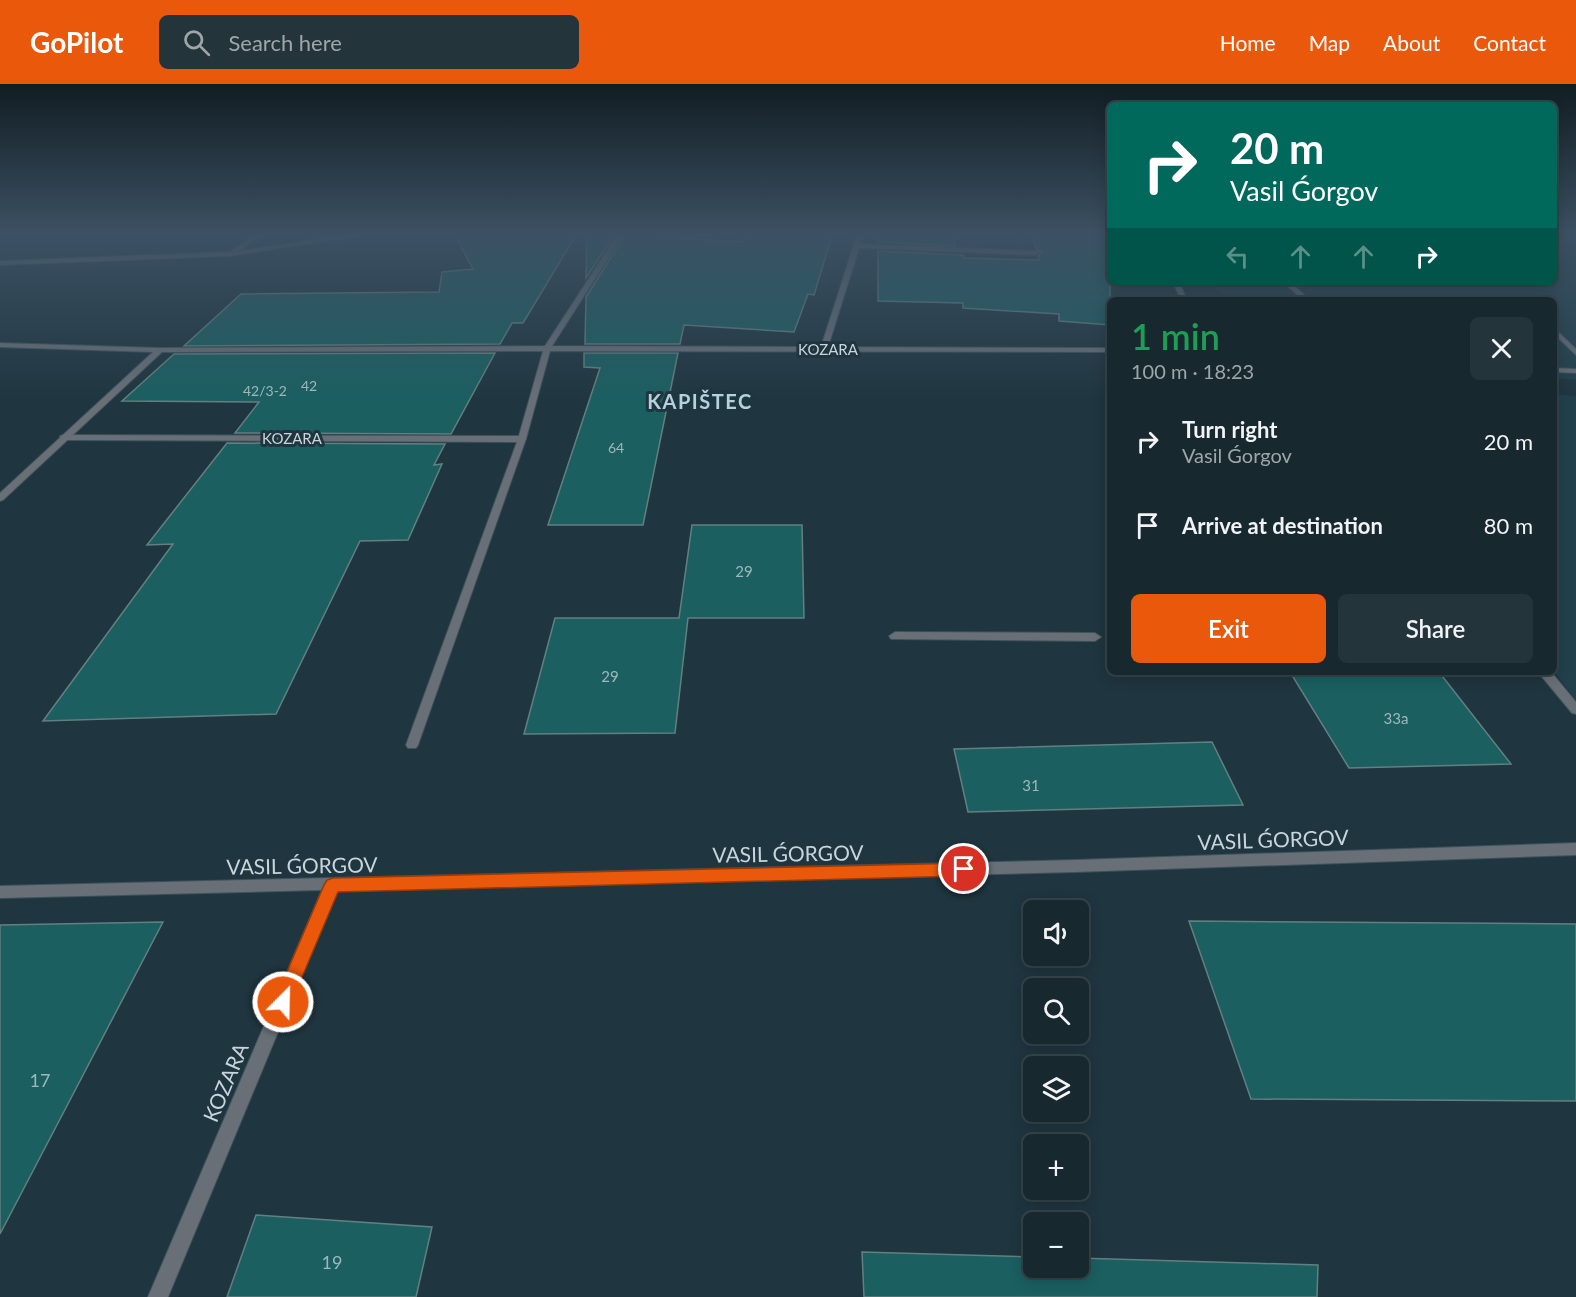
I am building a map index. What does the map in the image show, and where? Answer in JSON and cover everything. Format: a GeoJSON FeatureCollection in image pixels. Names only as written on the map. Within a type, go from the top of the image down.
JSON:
{"type":"FeatureCollection","features":[{"type":"Feature","properties":{"kind":"street"},"geometry":{"type":"LineString","coordinates":[[412,746],[522,439],[547,349],[586,289]]}},
{"type":"Feature","properties":{"kind":"street"},"geometry":{"type":"LineString","coordinates":[[824,349],[843,289]]}},
{"type":"Feature","properties":{"kind":"street"},"geometry":{"type":"LineString","coordinates":[[1557,333],[1576,353]]}},
{"type":"Feature","properties":{"kind":"street","name":"KOZARA"},"geometry":{"type":"LineString","coordinates":[[0,345],[160,350],[1107,350]]}},
{"type":"Feature","properties":{"kind":"street"},"geometry":{"type":"LineString","coordinates":[[0,498],[160,350]]}},
{"type":"Feature","properties":{"kind":"street"},"geometry":{"type":"LineString","coordinates":[[1557,370],[1576,371]]}},
{"type":"Feature","properties":{"kind":"street","name":"KOZARA"},"geometry":{"type":"LineString","coordinates":[[63,438],[522,439]]}},
{"type":"Feature","properties":{"kind":"street"},"geometry":{"type":"LineString","coordinates":[[895,636],[1095,637]]}},
{"type":"Feature","properties":{"kind":"street"},"geometry":{"type":"LineString","coordinates":[[1547,675],[1576,710]]}},
{"type":"Feature","properties":{"kind":"street","name":"VASIL ǴORGOV"},"geometry":{"type":"LineString","coordinates":[[0,892],[1052,867],[1576,849]]}},
{"type":"Feature","properties":{"kind":"street","name":"KOZARA"},"geometry":{"type":"LineString","coordinates":[[158,1297],[333,885]]}},
{"type":"Feature","properties":{"kind":"shaded area"},"geometry":{"type":"Polygon","coordinates":[[[1217,289],[1576,289],[1576,380],[1557,378],[1557,297],[1226,297],[1217,289]]]}},
{"type":"Feature","properties":{"kind":"shaded area"},"geometry":{"type":"Polygon","coordinates":[[[1557,394],[1576,396],[1576,700],[1557,675],[1557,394]]]}},
{"type":"Feature","properties":{"kind":"building"},"geometry":{"type":"Polygon","coordinates":[[[440,289],[544,289],[523,323],[512,323],[500,344],[184,346],[241,294],[439,292],[440,289]]]}},
{"type":"Feature","properties":{"kind":"building"},"geometry":{"type":"Polygon","coordinates":[[[591,289],[816,289],[814,295],[808,294],[794,332],[684,325],[680,344],[585,344],[586,297],[591,289]]]}},
{"type":"Feature","properties":{"kind":"building"},"geometry":{"type":"Polygon","coordinates":[[[878,289],[1110,289],[1110,297],[1107,297],[1107,325],[1059,321],[1059,314],[963,308],[963,303],[878,301],[878,289]]]}},
{"type":"Feature","properties":{"kind":"building"},"geometry":{"type":"Polygon","coordinates":[[[495,353],[451,434],[235,433],[259,402],[122,401],[174,354],[495,353]]]}},
{"type":"Feature","properties":{"kind":"building"},"geometry":{"type":"Polygon","coordinates":[[[584,353],[678,353],[643,525],[548,525],[600,368],[584,367],[584,353]]]}},
{"type":"Feature","properties":{"kind":"building"},"geometry":{"type":"Polygon","coordinates":[[[227,443],[445,444],[434,465],[442,464],[408,540],[360,541],[276,714],[43,721],[173,544],[147,545],[227,443]]]}},
{"type":"Feature","properties":{"kind":"building"},"geometry":{"type":"Polygon","coordinates":[[[692,525],[802,525],[804,618],[688,618],[675,733],[524,734],[555,618],[679,618],[692,525]]]}},
{"type":"Feature","properties":{"kind":"building"},"geometry":{"type":"Polygon","coordinates":[[[1292,675],[1441,675],[1511,764],[1349,768],[1292,675]]]}},
{"type":"Feature","properties":{"kind":"building"},"geometry":{"type":"Polygon","coordinates":[[[1212,742],[1243,805],[968,812],[954,749],[1212,742]]]}},
{"type":"Feature","properties":{"kind":"building"},"geometry":{"type":"Polygon","coordinates":[[[1189,921],[1576,924],[1576,1101],[1251,1099],[1189,921]]]}},
{"type":"Feature","properties":{"kind":"building"},"geometry":{"type":"Polygon","coordinates":[[[163,922],[0,1234],[0,925],[163,922]]]}},
{"type":"Feature","properties":{"kind":"building"},"geometry":{"type":"Polygon","coordinates":[[[256,1215],[432,1227],[416,1297],[227,1297],[256,1215]]]}},
{"type":"Feature","properties":{"kind":"building"},"geometry":{"type":"Polygon","coordinates":[[[862,1252],[1023,1257],[1023,1278],[1089,1278],[1089,1258],[1318,1265],[1317,1297],[864,1297],[862,1252]]]}},
{"type":"Feature","properties":{"kind":"district","name":"KAPIŠTEC"},"geometry":{"type":"Point","coordinates":[700,401]}},
{"type":"Feature","properties":{"kind":"route"},"geometry":{"type":"LineString","coordinates":[[283,1002],[333,885],[964,869]]}}]}
